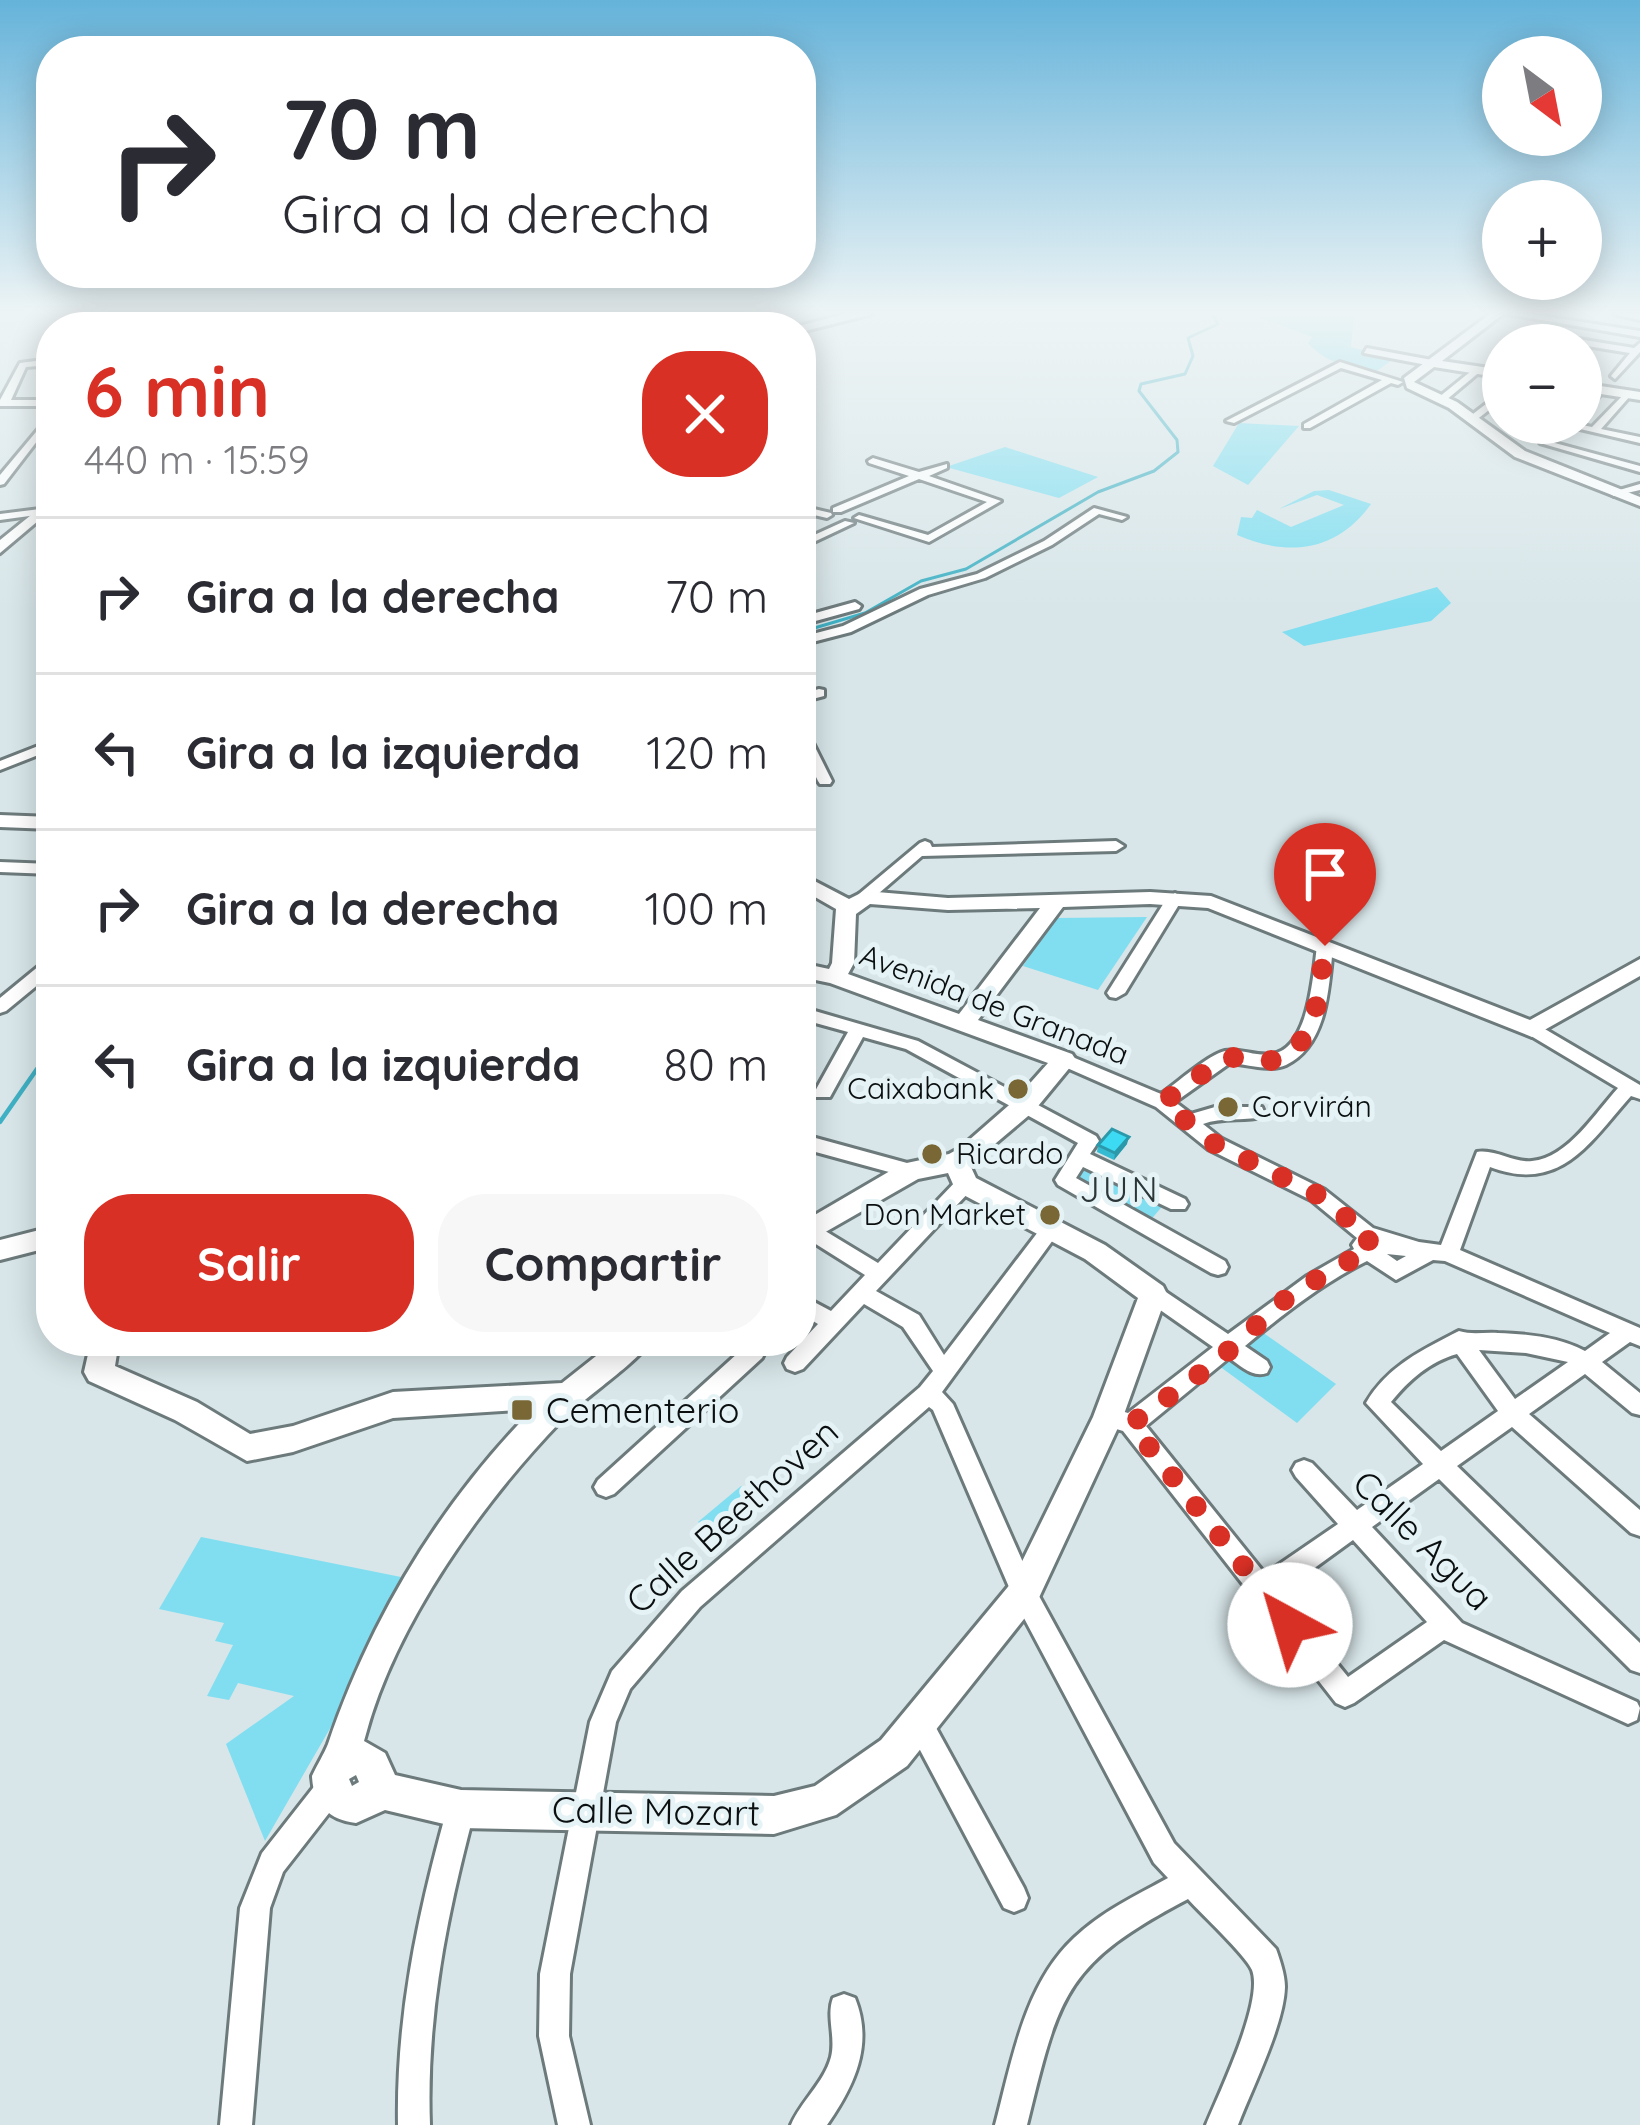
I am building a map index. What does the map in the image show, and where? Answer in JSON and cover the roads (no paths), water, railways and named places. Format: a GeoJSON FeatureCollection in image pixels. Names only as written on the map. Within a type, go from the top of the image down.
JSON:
{"type":"FeatureCollection","features":[{"type":"Feature","properties":{"kind":"street"},"geometry":{"type":"LineString","coordinates":[[1231,421],[1246,413]]}},
{"type":"Feature","properties":{"kind":"street"},"geometry":{"type":"LineString","coordinates":[[1306,426],[1334,413]]}},
{"type":"Feature","properties":{"kind":"street"},"geometry":{"type":"LineString","coordinates":[[1464,413],[1520,454],[1640,502]]}},
{"type":"Feature","properties":{"kind":"street"},"geometry":{"type":"LineString","coordinates":[[1472,418],[1478,413]]}},
{"type":"Feature","properties":{"kind":"street"},"geometry":{"type":"LineString","coordinates":[[0,482],[36,431]]}},
{"type":"Feature","properties":{"kind":"street"},"geometry":{"type":"LineString","coordinates":[[1602,432],[1640,440]]}},
{"type":"Feature","properties":{"kind":"street"},"geometry":{"type":"LineString","coordinates":[[1520,454],[1538,444]]}},
{"type":"Feature","properties":{"kind":"street"},"geometry":{"type":"LineString","coordinates":[[1553,444],[1640,469]]}},
{"type":"Feature","properties":{"kind":"street"},"geometry":{"type":"LineString","coordinates":[[816,511],[929,539],[996,500],[873,461]]}},
{"type":"Feature","properties":{"kind":"street"},"geometry":{"type":"LineString","coordinates":[[832,513],[943,466]]}},
{"type":"Feature","properties":{"kind":"street"},"geometry":{"type":"LineString","coordinates":[[1614,493],[1640,487]]}},
{"type":"Feature","properties":{"kind":"street"},"geometry":{"type":"LineString","coordinates":[[816,637],[847,629],[924,592],[981,576],[1098,510],[1122,517]]}},
{"type":"Feature","properties":{"kind":"street"},"geometry":{"type":"LineString","coordinates":[[0,517],[36,513]]}},
{"type":"Feature","properties":{"kind":"street"},"geometry":{"type":"LineString","coordinates":[[0,531],[36,515]]}},
{"type":"Feature","properties":{"kind":"street"},"geometry":{"type":"LineString","coordinates":[[0,548],[36,516]]}},
{"type":"Feature","properties":{"kind":"street"},"geometry":{"type":"LineString","coordinates":[[816,538],[854,520]]}},
{"type":"Feature","properties":{"kind":"street"},"geometry":{"type":"LineString","coordinates":[[816,617],[855,606]]}},
{"type":"Feature","properties":{"kind":"street"},"geometry":{"type":"LineString","coordinates":[[0,766],[36,751]]}},
{"type":"Feature","properties":{"kind":"street"},"geometry":{"type":"LineString","coordinates":[[816,763],[825,781]]}},
{"type":"Feature","properties":{"kind":"street"},"geometry":{"type":"LineString","coordinates":[[0,821],[36,816]]}},
{"type":"Feature","properties":{"kind":"street"},"geometry":{"type":"LineString","coordinates":[[835,977],[843,963],[856,902],[924,847],[1116,845]]}},
{"type":"Feature","properties":{"kind":"street"},"geometry":{"type":"LineString","coordinates":[[0,882],[6,867],[36,868]]}},
{"type":"Feature","properties":{"kind":"street"},"geometry":{"type":"LineString","coordinates":[[816,886],[856,902],[1175,898],[1211,902],[1532,1029],[1634,1090],[1554,1165],[1532,1173],[1484,1157],[1448,1254]]}},
{"type":"Feature","properties":{"kind":"street"},"geometry":{"type":"LineString","coordinates":[[1116,993],[1175,898]]}},
{"type":"Feature","properties":{"kind":"street"},"geometry":{"type":"LineString","coordinates":[[964,1023],[1057,900]]}},
{"type":"Feature","properties":{"kind":"street"},"geometry":{"type":"LineString","coordinates":[[1163,1102],[1226,1057],[1279,1061],[1304,1041],[1313,1024],[1325,946]]}},
{"type":"Feature","properties":{"kind":"street"},"geometry":{"type":"LineString","coordinates":[[1532,1029],[1640,967]]}},
{"type":"Feature","properties":{"kind":"street","name":"Avenida de Granada"},"geometry":{"type":"LineString","coordinates":[[816,973],[1064,1060],[1163,1102],[1215,1144],[1318,1195],[1374,1244]]}},
{"type":"Feature","properties":{"kind":"street"},"geometry":{"type":"LineString","coordinates":[[0,1007],[36,977]]}},
{"type":"Feature","properties":{"kind":"street"},"geometry":{"type":"LineString","coordinates":[[816,1017],[912,1045],[1089,1141],[1083,1160],[1065,1180],[1218,1267]]}},
{"type":"Feature","properties":{"kind":"street"},"geometry":{"type":"LineString","coordinates":[[824,1093],[859,1028]]}},
{"type":"Feature","properties":{"kind":"street"},"geometry":{"type":"LineString","coordinates":[[816,1341],[1064,1060]]}},
{"type":"Feature","properties":{"kind":"street"},"geometry":{"type":"LineString","coordinates":[[1188,1123],[1215,1113],[1255,1112]]}},
{"type":"Feature","properties":{"kind":"street"},"geometry":{"type":"LineString","coordinates":[[816,1146],[911,1171],[960,1173],[1095,1252],[1259,1367]]}},
{"type":"Feature","properties":{"kind":"street"},"geometry":{"type":"LineString","coordinates":[[1083,1160],[1178,1204]]}},
{"type":"Feature","properties":{"kind":"street"},"geometry":{"type":"LineString","coordinates":[[816,1227],[911,1171]]}},
{"type":"Feature","properties":{"kind":"street"},"geometry":{"type":"LineString","coordinates":[[1299,1211],[1318,1195]]}},
{"type":"Feature","properties":{"kind":"street","name":"Calle Beethoven"},"geometry":{"type":"LineString","coordinates":[[574,2125],[554,2036],[555,1974],[603,1722],[621,1680],[650,1641],[928,1394],[1051,1228]]}},
{"type":"Feature","properties":{"kind":"street"},"geometry":{"type":"LineString","coordinates":[[816,1240],[878,1273]]}},
{"type":"Feature","properties":{"kind":"street"},"geometry":{"type":"LineString","coordinates":[[0,1250],[36,1241]]}},
{"type":"Feature","properties":{"kind":"street"},"geometry":{"type":"LineString","coordinates":[[1446,1624],[1345,1694],[1119,1420],[1232,1348],[1291,1294],[1374,1244],[1396,1272],[1425,1255],[1422,1252],[1448,1254],[1634,1334]]}},
{"type":"Feature","properties":{"kind":"street"},"geometry":{"type":"LineString","coordinates":[[861,1292],[911,1322],[937,1362],[947,1368]]}},
{"type":"Feature","properties":{"kind":"street","name":"Calle Mozart"},"geometry":{"type":"LineString","coordinates":[[337,1775],[371,1760],[378,1772],[375,1789],[461,1809],[774,1815],[823,1802],[863,1779],[920,1724],[1024,1593],[1119,1420],[1153,1294]]}},
{"type":"Feature","properties":{"kind":"street"},"geometry":{"type":"LineString","coordinates":[[816,1313],[832,1323]]}},
{"type":"Feature","properties":{"kind":"street"},"geometry":{"type":"LineString","coordinates":[[1262,1591],[1585,1361],[1634,1334]]}},
{"type":"Feature","properties":{"kind":"street"},"geometry":{"type":"LineString","coordinates":[[1459,1340],[1512,1414],[1640,1526]]}},
{"type":"Feature","properties":{"kind":"street"},"geometry":{"type":"LineString","coordinates":[[1640,1406],[1565,1350],[1459,1340],[1412,1367],[1377,1403],[1640,1661]]}},
{"type":"Feature","properties":{"kind":"street"},"geometry":{"type":"LineString","coordinates":[[102,1356],[99,1372],[186,1411],[247,1448],[292,1439],[393,1405],[566,1395]]}},
{"type":"Feature","properties":{"kind":"street"},"geometry":{"type":"LineString","coordinates":[[236,2125],[255,1908],[272,1863],[337,1775],[352,1715],[422,1571],[460,1516],[566,1395],[617,1356]]}},
{"type":"Feature","properties":{"kind":"street"},"geometry":{"type":"LineString","coordinates":[[606,1487],[750,1356]]}},
{"type":"Feature","properties":{"kind":"street"},"geometry":{"type":"LineString","coordinates":[[795,1364],[802,1356]]}},
{"type":"Feature","properties":{"kind":"street"},"geometry":{"type":"LineString","coordinates":[[928,1394],[942,1404],[1024,1593],[1164,1853],[1265,1960],[1270,1987],[1261,2026],[1222,2125]]}},
{"type":"Feature","properties":{"kind":"street","name":"Calle Agua"},"geometry":{"type":"LineString","coordinates":[[1304,1469],[1446,1624],[1628,1711]]}},
{"type":"Feature","properties":{"kind":"street"},"geometry":{"type":"LineString","coordinates":[[920,1724],[1013,1898]]}},
{"type":"Feature","properties":{"kind":"street"},"geometry":{"type":"LineString","coordinates":[[414,2125],[412,2064],[423,1970],[436,1892],[461,1809]]}},
{"type":"Feature","properties":{"kind":"street"},"geometry":{"type":"LineString","coordinates":[[1012,2125],[1033,2045],[1070,1962],[1096,1938],[1191,1882]]}},
{"type":"Feature","properties":{"kind":"street"},"geometry":{"type":"LineString","coordinates":[[807,2125],[845,2067],[852,2035],[844,2008]]}},
{"type":"Feature","properties":{"kind":"waterway"},"geometry":{"type":"LineString","coordinates":[[816,628],[865,613],[921,581],[966,569],[1098,492],[1154,471],[1178,452],[1177,440],[1156,413]]}},
{"type":"Feature","properties":{"kind":"waterway"},"geometry":{"type":"LineString","coordinates":[[0,1122],[36,1070]]}},
{"type":"Feature","properties":{"kind":"place","name":"Caixabank"},"geometry":{"type":"Point","coordinates":[1018,1089]}},
{"type":"Feature","properties":{"kind":"place","name":"Corvirán"},"geometry":{"type":"Point","coordinates":[1228,1107]}},
{"type":"Feature","properties":{"kind":"place","name":"Ricardo"},"geometry":{"type":"Point","coordinates":[932,1154]}},
{"type":"Feature","properties":{"kind":"place","name":"Don Market"},"geometry":{"type":"Point","coordinates":[1050,1215]}},
{"type":"Feature","properties":{"kind":"place","name":"Cementerio"},"geometry":{"type":"Point","coordinates":[522,1410]}},
{"type":"Feature","properties":{"kind":"district","name":"JUN"},"geometry":{"type":"Point","coordinates":[1120,1189]}}]}
